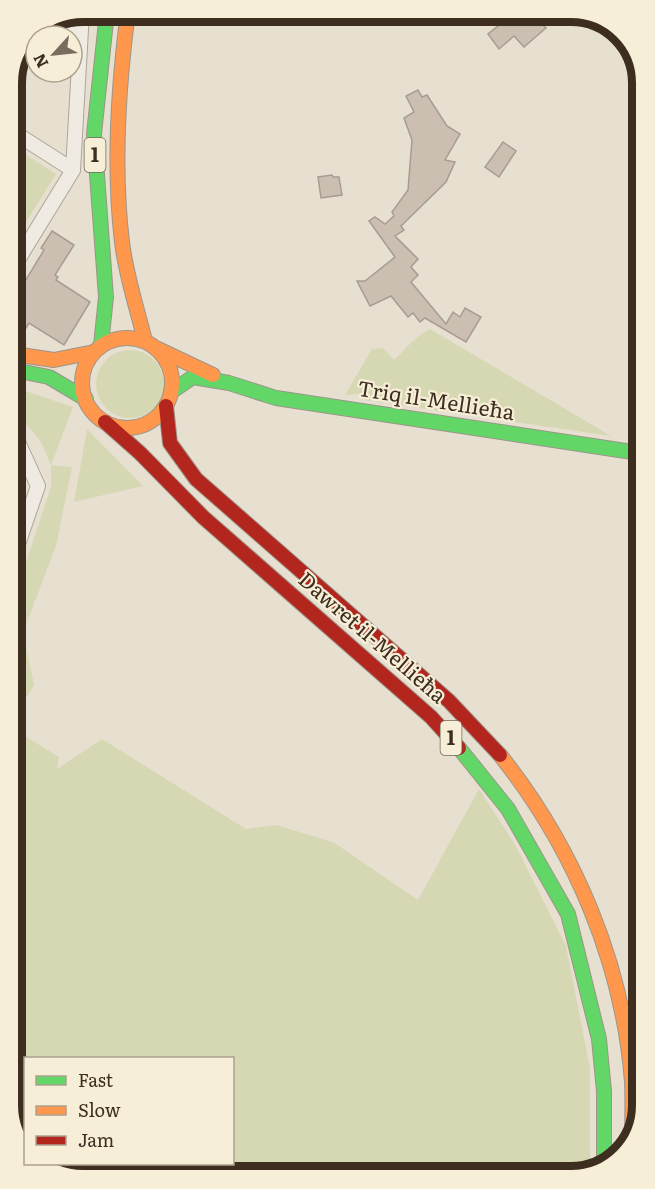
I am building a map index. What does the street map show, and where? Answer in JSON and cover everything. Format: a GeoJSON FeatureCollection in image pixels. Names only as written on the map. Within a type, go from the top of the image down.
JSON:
{"type":"FeatureCollection","features":[{"type":"Feature","properties":{"kind":"main road","name":"1"},"geometry":{"type":"LineString","coordinates":[[98,349],[106,297],[94,134],[106,22]]}},
{"type":"Feature","properties":{"kind":"main road","name":"1"},"geometry":{"type":"LineString","coordinates":[[127,22],[121,62],[116,137],[123,244],[145,341]]}},
{"type":"Feature","properties":{"kind":"main road"},"geometry":{"type":"LineString","coordinates":[[23,355],[55,361],[71,360],[123,338],[145,341],[158,350],[167,362],[172,379],[171,392],[166,406],[153,420],[138,427],[122,428],[96,416],[86,399],[82,380],[86,365],[98,349]]}},
{"type":"Feature","properties":{"kind":"main road","name":"Triq il-Mellieħa"},"geometry":{"type":"LineString","coordinates":[[158,350],[229,383]]}},
{"type":"Feature","properties":{"kind":"main road"},"geometry":{"type":"LineString","coordinates":[[23,372],[49,377],[86,399]]}},
{"type":"Feature","properties":{"kind":"main road","name":"Triq il-Mellieħa"},"geometry":{"type":"LineString","coordinates":[[171,392],[193,377],[229,383],[285,399],[632,452]]}},
{"type":"Feature","properties":{"kind":"main road","name":"Dawret il-Mellieħa"},"geometry":{"type":"LineString","coordinates":[[166,406],[170,443],[196,479],[449,700],[501,756],[539,809],[590,903],[604,941],[624,1019],[632,1083],[632,1106]]}},
{"type":"Feature","properties":{"kind":"main road","name":"Dawret il-Mellieħa"},"geometry":{"type":"LineString","coordinates":[[105,422],[140,453],[203,517],[431,717],[478,768],[508,809],[568,914],[589,990],[604,1091],[604,1157]]}},
{"type":"Feature","properties":{"kind":"street"},"geometry":{"type":"LineString","coordinates":[[23,252],[74,170],[78,84]]}},
{"type":"Feature","properties":{"kind":"street"},"geometry":{"type":"LineString","coordinates":[[23,138],[74,170]]}},
{"type":"Feature","properties":{"kind":"street"},"geometry":{"type":"LineString","coordinates":[[23,452],[38,486],[23,531]]}},
{"type":"Feature","properties":{"kind":"green space"},"geometry":{"type":"Polygon","coordinates":[[[23,153],[56,174],[23,227],[23,153]]]}},
{"type":"Feature","properties":{"kind":"green space"},"geometry":{"type":"Polygon","coordinates":[[[430,329],[611,436],[365,400],[359,394],[345,395],[372,349],[383,348],[394,360],[415,339],[430,329]]]}},
{"type":"Feature","properties":{"kind":"green space"},"geometry":{"type":"Polygon","coordinates":[[[130,350],[143,353],[154,360],[161,371],[164,384],[161,397],[154,408],[143,415],[130,418],[117,415],[106,408],[99,397],[96,384],[99,371],[106,360],[117,353],[130,350]]]}},
{"type":"Feature","properties":{"kind":"green space"},"geometry":{"type":"Polygon","coordinates":[[[23,390],[73,407],[51,465],[40,440],[24,422],[23,390]]]}},
{"type":"Feature","properties":{"kind":"green space"},"geometry":{"type":"Polygon","coordinates":[[[87,429],[143,486],[74,502],[87,429]]]}},
{"type":"Feature","properties":{"kind":"green space"},"geometry":{"type":"Polygon","coordinates":[[[51,465],[72,467],[56,546],[23,632],[34,685],[22,705],[23,573],[51,487],[51,465]]]}},
{"type":"Feature","properties":{"kind":"green space"},"geometry":{"type":"Polygon","coordinates":[[[22,735],[59,757],[57,769],[102,739],[246,829],[276,825],[333,842],[418,900],[479,789],[516,846],[566,946],[590,1068],[590,1163],[583,1165],[80,1166],[72,1165],[234,1165],[234,1057],[24,1057],[24,1117],[22,1106],[22,735]]]}},
{"type":"Feature","properties":{"kind":"building"},"geometry":{"type":"Polygon","coordinates":[[[502,23],[542,23],[546,28],[524,47],[514,36],[499,49],[488,34],[502,23]]]}},
{"type":"Feature","properties":{"kind":"building"},"geometry":{"type":"Polygon","coordinates":[[[418,90],[422,97],[427,95],[447,126],[460,134],[445,160],[455,162],[446,182],[401,226],[404,230],[395,236],[418,259],[411,267],[418,275],[411,282],[446,324],[453,312],[460,317],[465,308],[481,317],[466,342],[425,318],[420,322],[413,313],[408,317],[391,296],[370,306],[357,281],[365,281],[395,257],[369,221],[375,217],[385,224],[394,216],[392,212],[408,190],[412,140],[404,118],[414,112],[406,96],[418,90]]]}},
{"type":"Feature","properties":{"kind":"building"},"geometry":{"type":"Polygon","coordinates":[[[503,142],[516,151],[499,177],[485,167],[503,142]]]}},
{"type":"Feature","properties":{"kind":"building"},"geometry":{"type":"Polygon","coordinates":[[[332,175],[339,177],[342,195],[321,198],[318,177],[332,175]]]}},
{"type":"Feature","properties":{"kind":"building"},"geometry":{"type":"Polygon","coordinates":[[[52,231],[74,245],[55,275],[58,277],[56,280],[90,302],[64,345],[29,323],[26,328],[23,326],[23,285],[44,250],[41,248],[52,231]]]}},
{"type":"Feature","properties":{"kind":"traffic: fast"},"geometry":{"type":"LineString","coordinates":[[101,345],[106,297],[94,134],[106,22]]}},
{"type":"Feature","properties":{"kind":"traffic: fast"},"geometry":{"type":"LineString","coordinates":[[23,372],[49,377],[86,399]]}},
{"type":"Feature","properties":{"kind":"traffic: fast"},"geometry":{"type":"LineString","coordinates":[[171,392],[193,377],[229,383],[276,398],[632,452]]}},
{"type":"Feature","properties":{"kind":"traffic: fast"},"geometry":{"type":"LineString","coordinates":[[459,748],[508,809],[568,914],[599,1039],[604,1091],[604,1157]]}},
{"type":"Feature","properties":{"kind":"traffic: slow"},"geometry":{"type":"LineString","coordinates":[[127,22],[119,98],[117,156],[119,213],[129,280],[145,341]]}},
{"type":"Feature","properties":{"kind":"traffic: slow"},"geometry":{"type":"LineString","coordinates":[[127,338],[144,342],[159,351],[168,366],[172,383],[168,400],[159,415],[144,424],[127,428],[110,424],[95,415],[86,400],[82,383],[86,366],[95,351],[110,342],[127,338]]}},
{"type":"Feature","properties":{"kind":"traffic: slow"},"geometry":{"type":"LineString","coordinates":[[158,349],[213,375]]}},
{"type":"Feature","properties":{"kind":"traffic: slow"},"geometry":{"type":"LineString","coordinates":[[23,355],[54,360],[94,352]]}},
{"type":"Feature","properties":{"kind":"traffic: slow"},"geometry":{"type":"LineString","coordinates":[[500,755],[527,791],[551,829],[590,909],[606,951],[618,994],[627,1038],[632,1082]]}},
{"type":"Feature","properties":{"kind":"traffic: slow"},"geometry":{"type":"LineString","coordinates":[[632,1082],[632,1106]]}},
{"type":"Feature","properties":{"kind":"traffic: slow"},"geometry":{"type":"LineString","coordinates":[[632,1106],[632,1113]]}},
{"type":"Feature","properties":{"kind":"traffic: jam"},"geometry":{"type":"LineString","coordinates":[[166,406],[170,443],[196,479],[449,701],[500,755]]}},
{"type":"Feature","properties":{"kind":"traffic: jam"},"geometry":{"type":"LineString","coordinates":[[105,422],[140,453],[203,517],[431,717],[459,748]]}}]}
